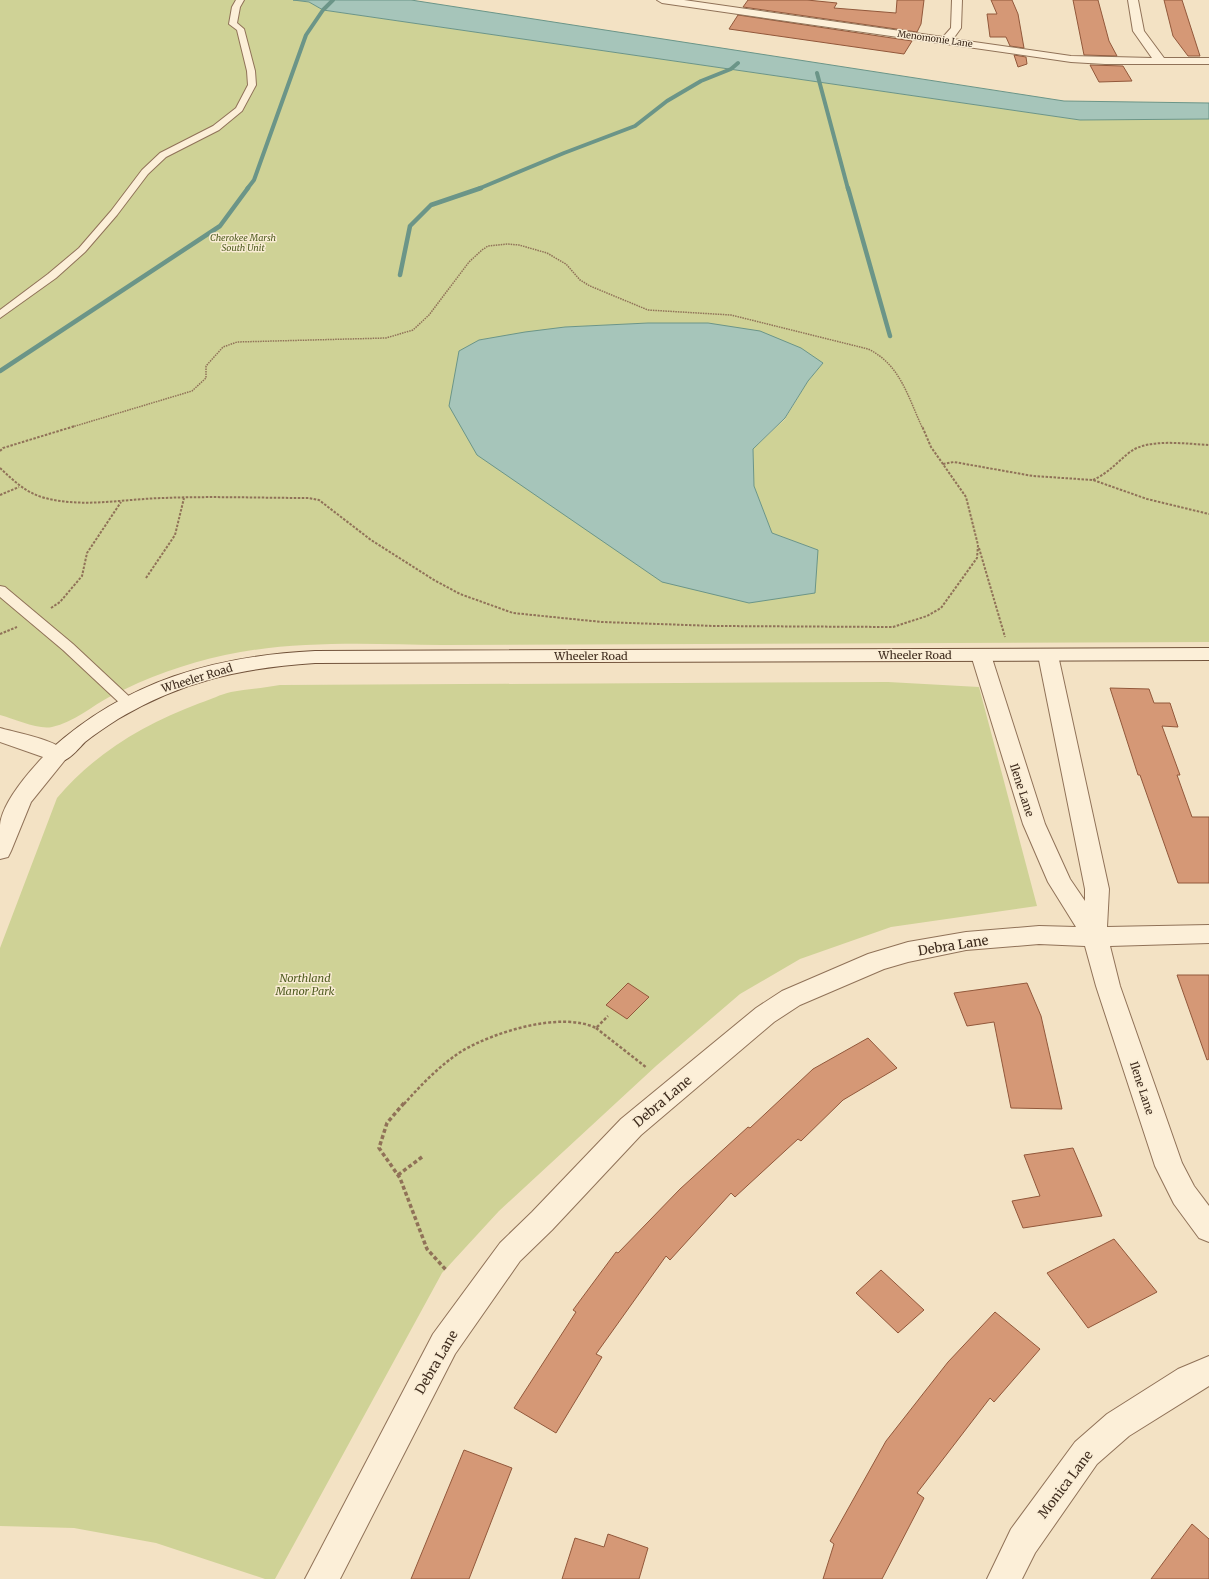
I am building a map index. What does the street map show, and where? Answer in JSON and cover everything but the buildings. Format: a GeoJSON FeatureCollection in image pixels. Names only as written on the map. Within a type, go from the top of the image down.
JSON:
{"type":"FeatureCollection","features":[{"type":"Feature","properties":{"kind":"street","name":"Menomonie Lane"},"geometry":{"type":"LineString","coordinates":[[662,0],[1071,59],[1209,60]]}},
{"type":"Feature","properties":{"kind":"street"},"geometry":{"type":"LineString","coordinates":[[946,41],[956,28],[957,0]]}},
{"type":"Feature","properties":{"kind":"street"},"geometry":{"type":"LineString","coordinates":[[1133,0],[1139,31],[1160,60]]}},
{"type":"Feature","properties":{"kind":"street","name":"Wheeler Road"},"geometry":{"type":"LineString","coordinates":[[0,852],[21,799],[40,774],[58,755],[89,728],[129,704],[167,686],[216,670],[263,661],[315,657],[1209,654]]}},
{"type":"Feature","properties":{"kind":"street","name":"Ilene Lane"},"geometry":{"type":"LineString","coordinates":[[981,655],[1034,824],[1060,882],[1095,937]]}},
{"type":"Feature","properties":{"kind":"street","name":"Ilene Lane"},"geometry":{"type":"LineString","coordinates":[[1048,655],[1096,889],[1095,937],[1108,986],[1169,1166],[1184,1195],[1209,1229]]}},
{"type":"Feature","properties":{"kind":"street"},"geometry":{"type":"LineString","coordinates":[[0,735],[38,746],[58,755]]}},
{"type":"Feature","properties":{"kind":"street","name":"Debra Lane"},"geometry":{"type":"LineString","coordinates":[[322,1579],[444,1344],[510,1252],[542,1221],[631,1127],[759,1020],[791,998],[877,961],[908,952],[966,941],[1025,936],[1095,937],[1209,934]]}},
{"type":"Feature","properties":{"kind":"street","name":"Monica Lane"},"geometry":{"type":"LineString","coordinates":[[1004,1579],[1023,1541],[1086,1453],[1118,1425],[1189,1380],[1209,1371]]}},
{"type":"Feature","properties":{"kind":"lane"},"geometry":{"type":"LineString","coordinates":[[0,315],[52,276],[82,250],[114,213],[145,172],[163,155],[216,128],[239,109],[252,85],[240,29],[233,24],[236,6],[240,0]]}},
{"type":"Feature","properties":{"kind":"lane"},"geometry":{"type":"LineString","coordinates":[[0,590],[68,647],[129,704]]}},
{"type":"Feature","properties":{"kind":"path"},"geometry":{"type":"LineString","coordinates":[[0,451],[3,448],[63,428],[152,404],[192,391],[206,378],[206,366],[223,347],[237,342],[386,338],[413,330],[429,315],[469,262],[482,250],[488,246],[507,244],[519,245],[547,253],[566,264],[580,280],[590,286],[648,310],[731,315],[764,322],[782,329],[818,338],[849,344],[881,355],[899,376],[930,447],[956,481],[966,497],[1006,643]]}},
{"type":"Feature","properties":{"kind":"path"},"geometry":{"type":"LineString","coordinates":[[1093,480],[1107,473],[1131,450],[1163,443],[1209,445]]}},
{"type":"Feature","properties":{"kind":"path"},"geometry":{"type":"LineString","coordinates":[[943,464],[954,462],[978,465],[1033,476],[1093,480],[1147,499],[1209,514]]}},
{"type":"Feature","properties":{"kind":"path"},"geometry":{"type":"LineString","coordinates":[[0,468],[19,487],[44,498],[60,501],[122,502],[162,498],[309,498],[319,500],[403,562],[460,594],[513,612],[543,617],[602,622],[715,626],[893,627],[920,619],[941,608],[967,574],[977,558],[978,545]]}},
{"type":"Feature","properties":{"kind":"path"},"geometry":{"type":"LineString","coordinates":[[0,495],[19,487]]}},
{"type":"Feature","properties":{"kind":"path"},"geometry":{"type":"LineString","coordinates":[[146,578],[175,535],[184,498]]}},
{"type":"Feature","properties":{"kind":"path"},"geometry":{"type":"LineString","coordinates":[[32,618],[60,602],[76,586],[82,576],[87,553],[122,502]]}},
{"type":"Feature","properties":{"kind":"path"},"geometry":{"type":"LineString","coordinates":[[596,1028],[608,1016]]}},
{"type":"Feature","properties":{"kind":"path"},"geometry":{"type":"LineString","coordinates":[[447,1271],[427,1249],[398,1175],[379,1148],[387,1123],[425,1080],[462,1051],[505,1031],[550,1021],[590,1025],[596,1028],[647,1068]]}},
{"type":"Feature","properties":{"kind":"path"},"geometry":{"type":"LineString","coordinates":[[398,1175],[422,1157]]}},
{"type":"Feature","properties":{"kind":"green space","name":"Cherokee Marsh South Unit"},"geometry":{"type":"Polygon","coordinates":[[[0,0],[293,0],[309,2],[323,10],[1080,120],[1209,119],[1209,642],[306,645],[252,650],[225,655],[181,667],[125,689],[75,718],[52,727],[46,728],[33,726],[0,715],[0,0]],[[648,323],[565,327],[479,340],[573,519],[662,582],[818,550],[772,533],[754,486],[753,449],[785,419],[808,381],[823,363],[708,323],[648,323]]]}},
{"type":"Feature","properties":{"kind":"green space","name":"Northland Manor Park"},"geometry":{"type":"Polygon","coordinates":[[[888,682],[979,687],[1037,906],[891,927],[800,959],[740,994],[656,1066],[499,1211],[442,1273],[275,1579],[265,1579],[156,1543],[74,1528],[0,1526],[0,948],[57,798],[72,782],[104,754],[140,730],[159,720],[227,693],[280,685],[888,682]]]}},
{"type":"Feature","properties":{"kind":"water"},"geometry":{"type":"Polygon","coordinates":[[[293,0],[411,0],[1064,101],[1209,103],[1209,119],[1080,120],[323,10],[309,2],[293,0]]]}},
{"type":"Feature","properties":{"kind":"water"},"geometry":{"type":"Polygon","coordinates":[[[648,323],[708,323],[760,331],[801,348],[823,363],[808,381],[785,418],[753,449],[754,486],[772,533],[818,550],[815,593],[749,603],[662,582],[477,455],[449,406],[459,351],[479,340],[565,327],[648,323]]]}},
{"type":"Feature","properties":{"kind":"waterway"},"geometry":{"type":"LineString","coordinates":[[247,189],[254,180],[306,35],[323,10],[333,0]]}},
{"type":"Feature","properties":{"kind":"waterway"},"geometry":{"type":"LineString","coordinates":[[478,189],[564,153],[635,126],[667,101],[701,81],[731,69],[738,63]]}},
{"type":"Feature","properties":{"kind":"waterway"},"geometry":{"type":"LineString","coordinates":[[817,73],[848,189]]}},
{"type":"Feature","properties":{"kind":"waterway"},"geometry":{"type":"LineString","coordinates":[[0,371],[220,226],[248,188]]}},
{"type":"Feature","properties":{"kind":"waterway"},"geometry":{"type":"LineString","coordinates":[[400,275],[410,226],[431,205],[481,188]]}},
{"type":"Feature","properties":{"kind":"waterway"},"geometry":{"type":"LineString","coordinates":[[848,188],[890,336]]}}]}
